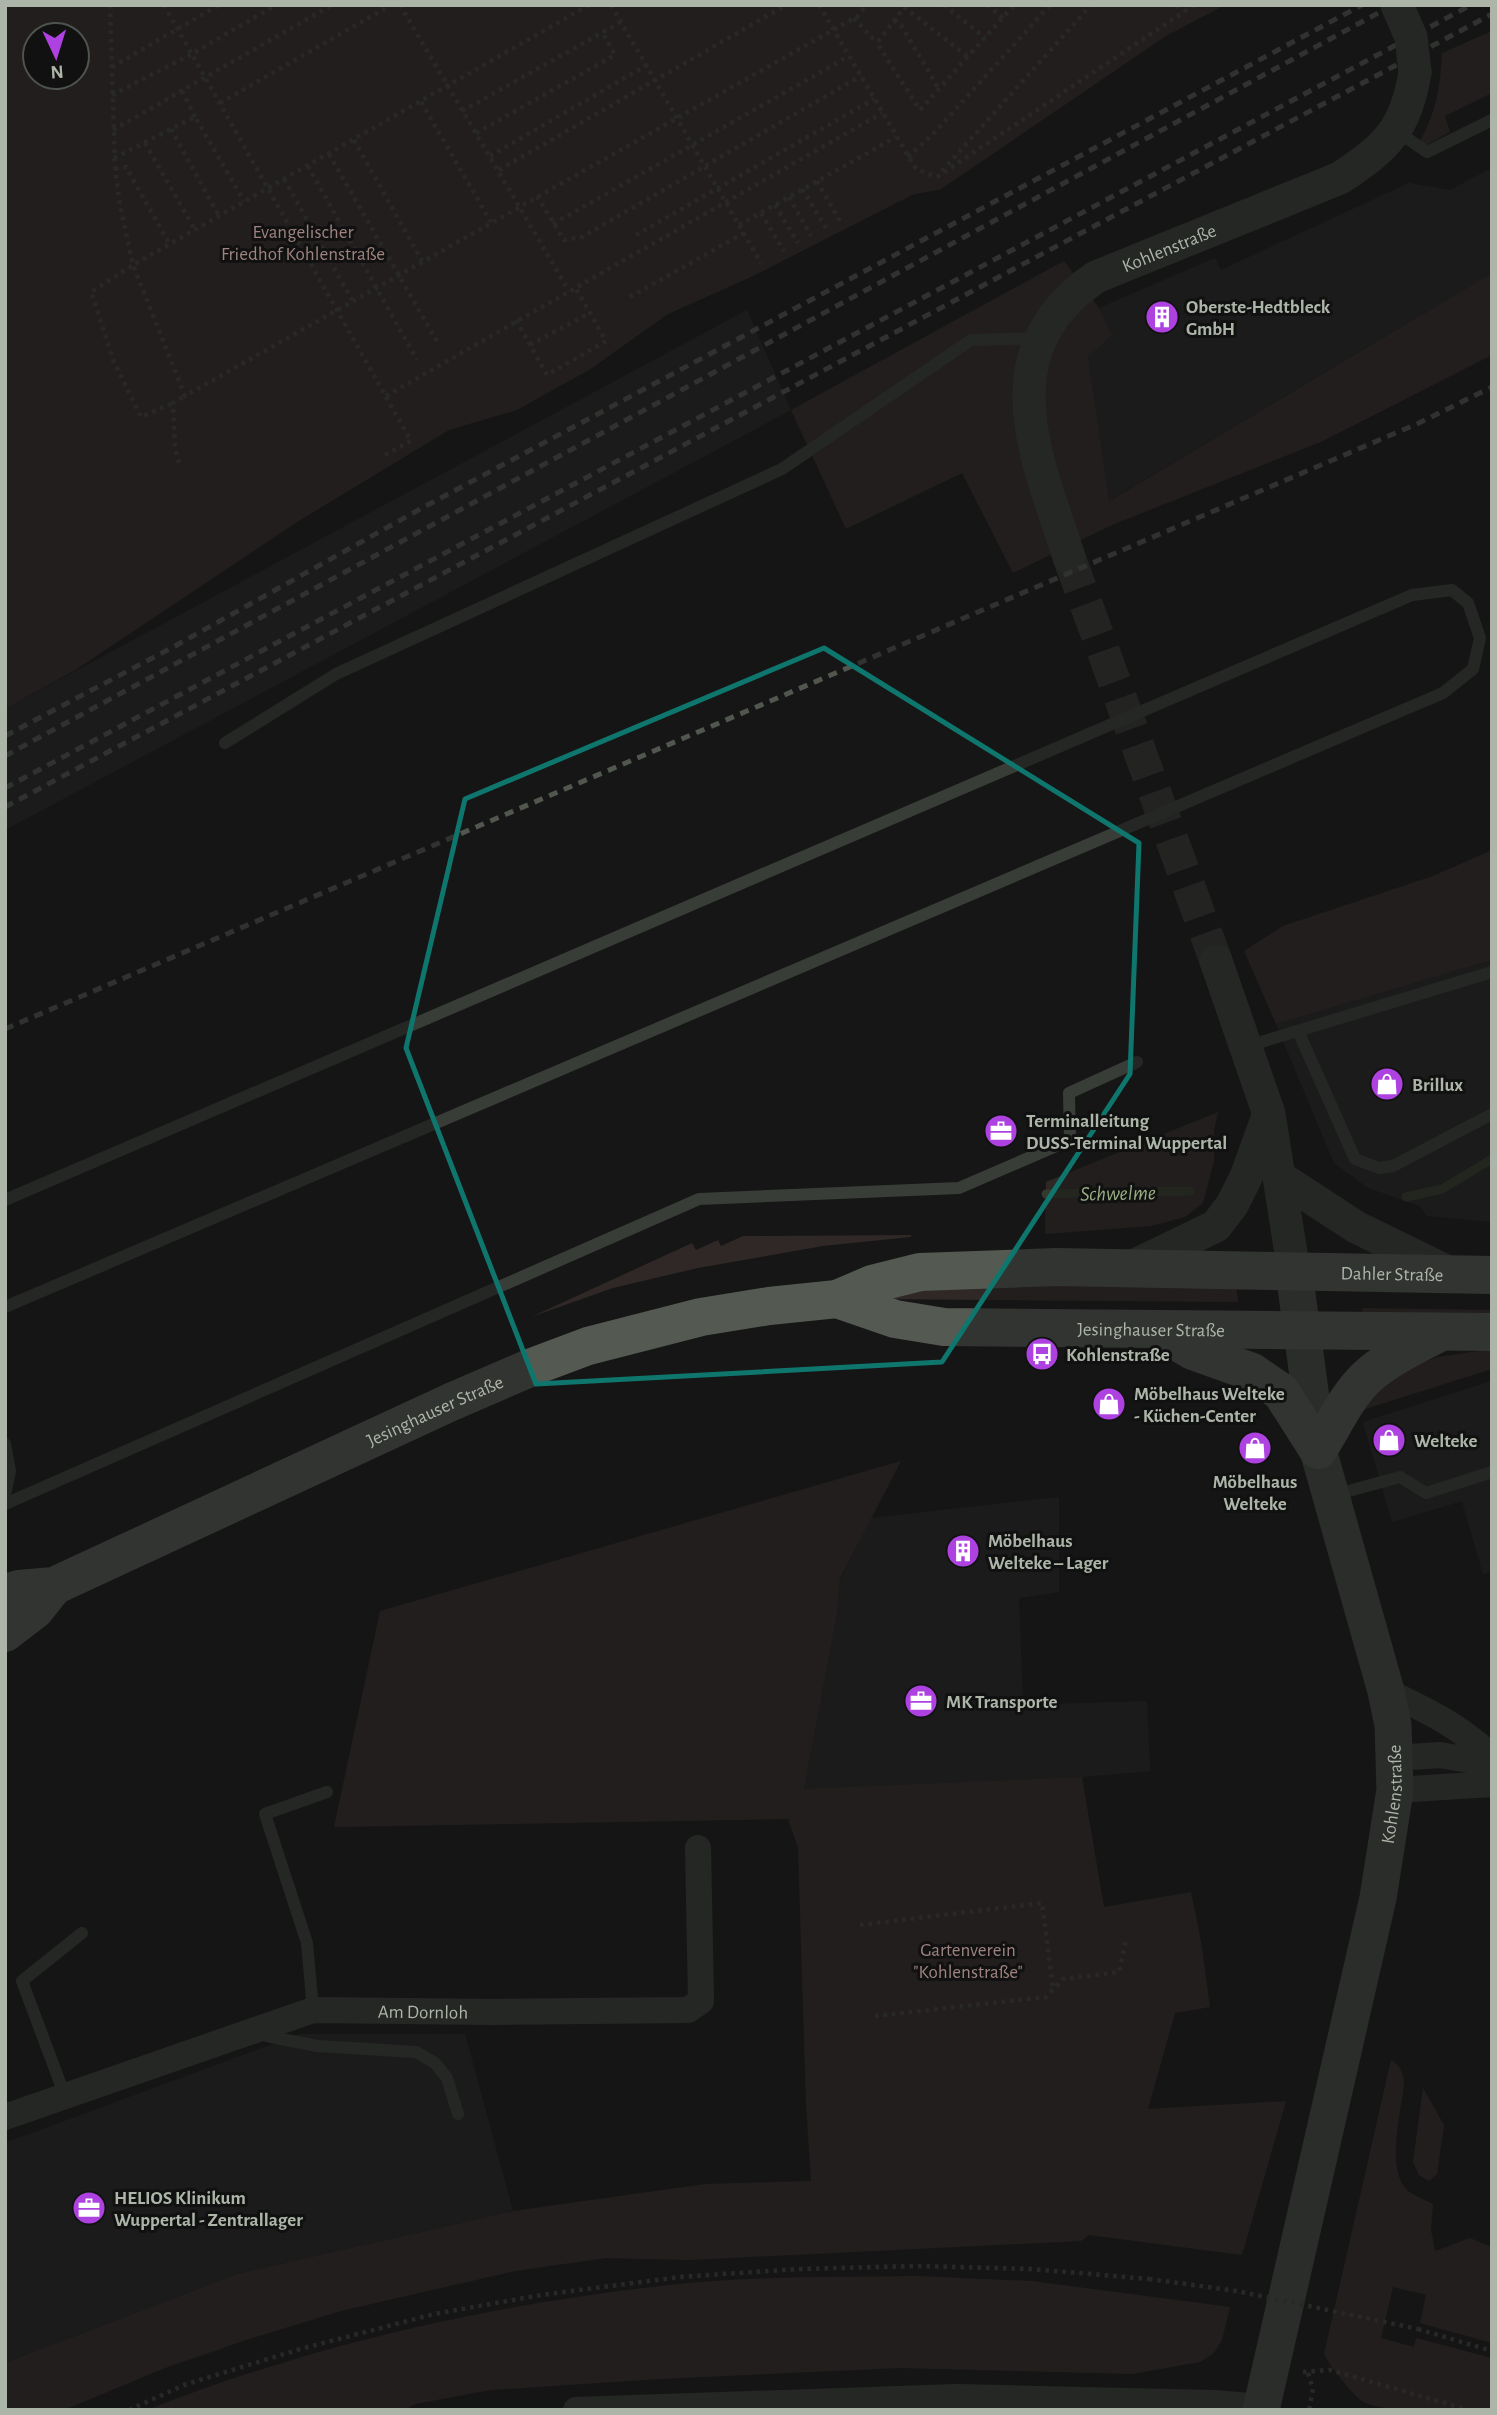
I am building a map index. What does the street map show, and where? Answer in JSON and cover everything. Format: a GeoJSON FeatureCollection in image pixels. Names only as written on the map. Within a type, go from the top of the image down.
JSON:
{"type":"FeatureCollection","features":[{"type":"Feature","properties":{"kind":"main road","name":"Jesinghauser Straße"},"geometry":{"type":"LineString","coordinates":[[5,1593],[19,1588],[54,1586],[451,1402],[588,1346],[701,1317],[837,1299],[873,1284],[920,1272],[1056,1267],[1294,1272]]}},
{"type":"Feature","properties":{"kind":"main road","name":"Dahler Straße"},"geometry":{"type":"LineString","coordinates":[[1294,1272],[1492,1275]]}},
{"type":"Feature","properties":{"kind":"main road","name":"Kohlenstraße"},"geometry":{"type":"LineString","coordinates":[[1261,2408],[1378,1898],[1395,1774],[1393,1726],[1386,1691],[1318,1450],[1294,1272]]}},
{"type":"Feature","properties":{"kind":"main road","name":"Jesinghauser Straße"},"geometry":{"type":"LineString","coordinates":[[837,1299],[895,1319],[944,1327],[1302,1331]]}},
{"type":"Feature","properties":{"kind":"main road"},"geometry":{"type":"LineString","coordinates":[[1155,1329],[1193,1351],[1252,1372],[1281,1392],[1318,1450],[1353,1393],[1367,1377],[1406,1350],[1441,1332]]}},
{"type":"Feature","properties":{"kind":"main road"},"geometry":{"type":"LineString","coordinates":[[1302,1331],[1492,1332]]}},
{"type":"Feature","properties":{"kind":"main road","name":"Jesinghauser Straße"},"geometry":{"type":"LineString","coordinates":[[5,1633],[35,1610],[54,1586]]}},
{"type":"Feature","properties":{"kind":"street","name":"Kohlenstraße"},"geometry":{"type":"LineString","coordinates":[[1069,557],[1039,467],[1029,413],[1028,378],[1040,338],[1065,303],[1096,276],[1340,178],[1374,155],[1395,130],[1411,98],[1415,72],[1411,37],[1397,5]]}},
{"type":"Feature","properties":{"kind":"street","name":"Kohlenstraße"},"geometry":{"type":"LineString","coordinates":[[1216,961],[1269,1114],[1294,1272]]}},
{"type":"Feature","properties":{"kind":"street"},"geometry":{"type":"LineString","coordinates":[[1129,1268],[1216,1226],[1232,1205],[1246,1177],[1269,1114]]}},
{"type":"Feature","properties":{"kind":"street"},"geometry":{"type":"LineString","coordinates":[[1281,1178],[1356,1227],[1454,1275]]}},
{"type":"Feature","properties":{"kind":"street"},"geometry":{"type":"LineString","coordinates":[[1386,1691],[1443,1718],[1492,1757]]}},
{"type":"Feature","properties":{"kind":"street"},"geometry":{"type":"LineString","coordinates":[[1395,1774],[1440,1755],[1492,1764]]}},
{"type":"Feature","properties":{"kind":"street"},"geometry":{"type":"LineString","coordinates":[[1395,1774],[1492,1784]]}},
{"type":"Feature","properties":{"kind":"street","name":"Am Dornloh"},"geometry":{"type":"LineString","coordinates":[[5,2118],[313,2010],[688,2010],[701,2001],[698,1847]]}},
{"type":"Feature","properties":{"kind":"street"},"geometry":{"type":"LineString","coordinates":[[576,2410],[957,2397],[1213,2403],[1261,2408]]}},
{"type":"Feature","properties":{"kind":"lane"},"geometry":{"type":"LineString","coordinates":[[1395,130],[1427,152],[1492,120]]}},
{"type":"Feature","properties":{"kind":"lane"},"geometry":{"type":"LineString","coordinates":[[225,743],[336,674],[782,469],[971,340],[1040,338]]}},
{"type":"Feature","properties":{"kind":"lane"},"geometry":{"type":"LineString","coordinates":[[5,1200],[1412,595],[1452,590],[1468,603],[1480,638],[1473,668],[1443,693],[5,1307]]}},
{"type":"Feature","properties":{"kind":"lane"},"geometry":{"type":"LineString","coordinates":[[1246,1046],[1492,972]]}},
{"type":"Feature","properties":{"kind":"lane"},"geometry":{"type":"LineString","coordinates":[[1298,1031],[1355,1159],[1379,1168],[1393,1166],[1492,1114]]}},
{"type":"Feature","properties":{"kind":"lane"},"geometry":{"type":"LineString","coordinates":[[5,1504],[699,1199],[958,1188],[1070,1140],[1069,1093],[1137,1062]]}},
{"type":"Feature","properties":{"kind":"lane"},"geometry":{"type":"LineString","coordinates":[[5,1444],[10,1471],[5,1494]]}},
{"type":"Feature","properties":{"kind":"lane"},"geometry":{"type":"LineString","coordinates":[[1333,1496],[1400,1477],[1426,1493],[1492,1472]]}},
{"type":"Feature","properties":{"kind":"lane"},"geometry":{"type":"LineString","coordinates":[[313,2010],[306,1943],[265,1814],[327,1791]]}},
{"type":"Feature","properties":{"kind":"lane"},"geometry":{"type":"LineString","coordinates":[[65,2096],[22,1981],[82,1933]]}},
{"type":"Feature","properties":{"kind":"lane"},"geometry":{"type":"LineString","coordinates":[[262,2027],[268,2036],[317,2046],[416,2052],[435,2063],[447,2078],[458,2114]]}},
{"type":"Feature","properties":{"kind":"path"},"geometry":{"type":"LineString","coordinates":[[110,5],[114,158],[120,205],[133,265],[185,396]]}},
{"type":"Feature","properties":{"kind":"path"},"geometry":{"type":"LineString","coordinates":[[164,5],[411,440],[385,455]]}},
{"type":"Feature","properties":{"kind":"path"},"geometry":{"type":"LineString","coordinates":[[112,66],[219,5]]}},
{"type":"Feature","properties":{"kind":"path"},"geometry":{"type":"LineString","coordinates":[[112,95],[192,54],[276,5]]}},
{"type":"Feature","properties":{"kind":"path"},"geometry":{"type":"LineString","coordinates":[[113,130],[332,5]]}},
{"type":"Feature","properties":{"kind":"path"},"geometry":{"type":"LineString","coordinates":[[220,103],[391,5]]}},
{"type":"Feature","properties":{"kind":"path"},"geometry":{"type":"LineString","coordinates":[[400,5],[569,290]]}},
{"type":"Feature","properties":{"kind":"path"},"geometry":{"type":"LineString","coordinates":[[589,5],[244,201],[91,292],[114,362],[141,417],[173,403],[858,16],[866,5]]}},
{"type":"Feature","properties":{"kind":"path"},"geometry":{"type":"LineString","coordinates":[[611,5],[761,263]]}},
{"type":"Feature","properties":{"kind":"path"},"geometry":{"type":"LineString","coordinates":[[499,170],[786,5]]}},
{"type":"Feature","properties":{"kind":"path"},"geometry":{"type":"LineString","coordinates":[[819,5],[916,169],[937,177]]}},
{"type":"Feature","properties":{"kind":"path"},"geometry":{"type":"LineString","coordinates":[[944,5],[985,38]]}},
{"type":"Feature","properties":{"kind":"path"},"geometry":{"type":"LineString","coordinates":[[987,5],[1003,18]]}},
{"type":"Feature","properties":{"kind":"path"},"geometry":{"type":"LineString","coordinates":[[853,18],[877,43],[920,110],[1014,5]]}},
{"type":"Feature","properties":{"kind":"path"},"geometry":{"type":"LineString","coordinates":[[908,157],[934,133],[1050,5]]}},
{"type":"Feature","properties":{"kind":"path"},"geometry":{"type":"LineString","coordinates":[[937,177],[1091,5]]}},
{"type":"Feature","properties":{"kind":"path"},"geometry":{"type":"LineString","coordinates":[[1176,5],[1183,11]]}},
{"type":"Feature","properties":{"kind":"path"},"geometry":{"type":"LineString","coordinates":[[937,177],[1194,5]]}},
{"type":"Feature","properties":{"kind":"path"},"geometry":{"type":"LineString","coordinates":[[877,43],[905,6],[968,57]]}},
{"type":"Feature","properties":{"kind":"path"},"geometry":{"type":"LineString","coordinates":[[894,20],[901,25],[939,89]]}},
{"type":"Feature","properties":{"kind":"path"},"geometry":{"type":"LineString","coordinates":[[462,111],[621,22]]}},
{"type":"Feature","properties":{"kind":"path"},"geometry":{"type":"LineString","coordinates":[[476,133],[615,55],[603,32]]}},
{"type":"Feature","properties":{"kind":"path"},"geometry":{"type":"LineString","coordinates":[[553,224],[849,56]]}},
{"type":"Feature","properties":{"kind":"path"},"geometry":{"type":"LineString","coordinates":[[490,156],[647,65]]}},
{"type":"Feature","properties":{"kind":"path"},"geometry":{"type":"LineString","coordinates":[[537,196],[564,240],[571,241],[582,237],[860,76]]}},
{"type":"Feature","properties":{"kind":"path"},"geometry":{"type":"LineString","coordinates":[[182,91],[244,201]]}},
{"type":"Feature","properties":{"kind":"path"},"geometry":{"type":"LineString","coordinates":[[636,235],[874,99]]}},
{"type":"Feature","properties":{"kind":"path"},"geometry":{"type":"LineString","coordinates":[[421,102],[491,222]]}},
{"type":"Feature","properties":{"kind":"path"},"geometry":{"type":"LineString","coordinates":[[386,396],[882,113]]}},
{"type":"Feature","properties":{"kind":"path"},"geometry":{"type":"LineString","coordinates":[[114,158],[195,117]]}},
{"type":"Feature","properties":{"kind":"path"},"geometry":{"type":"LineString","coordinates":[[171,129],[219,216]]}},
{"type":"Feature","properties":{"kind":"path"},"geometry":{"type":"LineString","coordinates":[[739,225],[896,137]]}},
{"type":"Feature","properties":{"kind":"path"},"geometry":{"type":"LineString","coordinates":[[354,140],[422,261]]}},
{"type":"Feature","properties":{"kind":"path"},"geometry":{"type":"LineString","coordinates":[[145,143],[195,230]]}},
{"type":"Feature","properties":{"kind":"path"},"geometry":{"type":"LineString","coordinates":[[329,154],[439,345]]}},
{"type":"Feature","properties":{"kind":"path"},"geometry":{"type":"LineString","coordinates":[[308,166],[417,360]]}},
{"type":"Feature","properties":{"kind":"path"},"geometry":{"type":"LineString","coordinates":[[115,169],[126,167],[170,244]]}},
{"type":"Feature","properties":{"kind":"path"},"geometry":{"type":"LineString","coordinates":[[284,179],[352,300]]}},
{"type":"Feature","properties":{"kind":"path"},"geometry":{"type":"LineString","coordinates":[[817,181],[840,221]]}},
{"type":"Feature","properties":{"kind":"path"},"geometry":{"type":"LineString","coordinates":[[802,189],[826,228]]}},
{"type":"Feature","properties":{"kind":"path"},"geometry":{"type":"LineString","coordinates":[[789,197],[811,236]]}},
{"type":"Feature","properties":{"kind":"path"},"geometry":{"type":"LineString","coordinates":[[775,205],[798,243]]}},
{"type":"Feature","properties":{"kind":"path"},"geometry":{"type":"LineString","coordinates":[[761,212],[784,251]]}},
{"type":"Feature","properties":{"kind":"path"},"geometry":{"type":"LineString","coordinates":[[629,297],[744,233]]}},
{"type":"Feature","properties":{"kind":"path"},"geometry":{"type":"LineString","coordinates":[[516,320],[547,375],[606,341],[575,287]]}},
{"type":"Feature","properties":{"kind":"path"},"geometry":{"type":"LineString","coordinates":[[530,345],[590,313]]}},
{"type":"Feature","properties":{"kind":"path"},"geometry":{"type":"LineString","coordinates":[[173,403],[175,447],[179,463]]}},
{"type":"Feature","properties":{"kind":"path"},"geometry":{"type":"LineString","coordinates":[[860,1925],[1042,1902],[1053,1990]]}},
{"type":"Feature","properties":{"kind":"path"},"geometry":{"type":"LineString","coordinates":[[875,2016],[1046,1997],[1063,1979],[1119,1972],[1126,1940]]}},
{"type":"Feature","properties":{"kind":"path"},"geometry":{"type":"LineString","coordinates":[[129,2410],[184,2385],[297,2350],[434,2314],[566,2291],[680,2277],[798,2269],[918,2266],[1032,2269],[1149,2279],[1264,2296],[1418,2329],[1492,2351]]}},
{"type":"Feature","properties":{"kind":"path"},"geometry":{"type":"LineString","coordinates":[[1330,2370],[1469,2410]]}},
{"type":"Feature","properties":{"kind":"path"},"geometry":{"type":"LineString","coordinates":[[1308,2373],[1313,2389],[1309,2410]]}},
{"type":"Feature","properties":{"kind":"highlighted area"},"geometry":{"type":"Polygon","coordinates":[[[824,648],[1139,843],[1130,1074],[942,1362],[536,1384],[406,1048],[465,799],[824,648]]]}},
{"type":"Feature","properties":{"kind":"shaded area"},"geometry":{"type":"Polygon","coordinates":[[[1492,168],[1492,273],[1108,501],[1088,357],[1111,335],[1099,308],[1215,258],[1221,270],[1409,183],[1450,190],[1492,168]]]}},
{"type":"Feature","properties":{"kind":"shaded area"},"geometry":{"type":"Polygon","coordinates":[[[747,310],[791,410],[5,830],[5,709],[747,310]]]}},
{"type":"Feature","properties":{"kind":"shaded area"},"geometry":{"type":"Polygon","coordinates":[[[1492,960],[1492,1222],[1427,1216],[1420,1206],[1368,1188],[1334,1163],[1276,1024],[1492,960]]]}},
{"type":"Feature","properties":{"kind":"shaded area"},"geometry":{"type":"Polygon","coordinates":[[[1492,1381],[1492,1571],[1483,1574],[1462,1501],[1392,1522],[1363,1422],[1492,1381]]]}},
{"type":"Feature","properties":{"kind":"shaded area"},"geometry":{"type":"Polygon","coordinates":[[[1059,1497],[1059,1592],[1019,1598],[1023,1705],[1147,1701],[1150,1771],[1082,1777],[804,1790],[836,1620],[840,1581],[871,1518],[1059,1497]]]}},
{"type":"Feature","properties":{"kind":"shaded area"},"geometry":{"type":"Polygon","coordinates":[[[300,2034],[465,2034],[513,2211],[237,2274],[5,2363],[5,2143],[300,2034]]]}},
{"type":"Feature","properties":{"kind":"green space","name":"Evangelischer Friedhof Kohlenstraße"},"geometry":{"type":"Polygon","coordinates":[[[5,5],[1225,5],[1166,36],[941,189],[912,195],[751,277],[668,314],[589,370],[517,410],[449,430],[297,522],[77,669],[5,709],[5,5]]]}},
{"type":"Feature","properties":{"kind":"green space"},"geometry":{"type":"Polygon","coordinates":[[[1492,31],[1492,93],[1445,116],[1450,132],[1426,145],[1420,141],[1437,98],[1442,53],[1492,31]]]}},
{"type":"Feature","properties":{"kind":"green space"},"geometry":{"type":"Polygon","coordinates":[[[1064,261],[1099,308],[1112,335],[1088,357],[1109,501],[1492,273],[1492,355],[1323,441],[1112,525],[1013,573],[962,473],[846,529],[791,410],[1064,261]]]}},
{"type":"Feature","properties":{"kind":"green space"},"geometry":{"type":"Polygon","coordinates":[[[1492,850],[1492,960],[1276,1024],[1244,951],[1283,926],[1433,876],[1492,850]]]}},
{"type":"Feature","properties":{"kind":"green space"},"geometry":{"type":"Polygon","coordinates":[[[1218,1112],[1214,1130],[1214,1161],[1203,1203],[1185,1217],[1151,1226],[1045,1234],[1046,1182],[1218,1112]]]}},
{"type":"Feature","properties":{"kind":"green space"},"geometry":{"type":"Polygon","coordinates":[[[911,1235],[823,1246],[698,1268],[613,1288],[531,1317],[692,1243],[696,1250],[718,1240],[721,1246],[743,1236],[911,1235]]]}},
{"type":"Feature","properties":{"kind":"green space"},"geometry":{"type":"Polygon","coordinates":[[[1236,1283],[1238,1302],[869,1299],[944,1286],[1236,1283]]]}},
{"type":"Feature","properties":{"kind":"green space"},"geometry":{"type":"Polygon","coordinates":[[[1362,1308],[1492,1310],[1492,1318],[1363,1316],[1362,1308]]]}},
{"type":"Feature","properties":{"kind":"green space"},"geometry":{"type":"Polygon","coordinates":[[[1492,1349],[1492,1369],[1359,1411],[1365,1393],[1410,1367],[1438,1357],[1492,1349]]]}},
{"type":"Feature","properties":{"kind":"green space","name":"Gartenverein \"Kohlenstraße\""},"geometry":{"type":"Polygon","coordinates":[[[901,1461],[840,1579],[836,1620],[804,1789],[1082,1777],[1104,1907],[1191,1892],[1210,2007],[1175,2013],[1148,2109],[1286,2101],[1242,2255],[1089,2235],[1081,2241],[689,2260],[606,2258],[515,2271],[341,2311],[165,2368],[64,2410],[5,2410],[5,2363],[237,2274],[513,2211],[705,2184],[811,2181],[798,1848],[788,1819],[334,1827],[380,1611],[901,1461]]]}},
{"type":"Feature","properties":{"kind":"green space"},"geometry":{"type":"Polygon","coordinates":[[[1391,2060],[1401,2070],[1404,2084],[1396,2140],[1397,2170],[1408,2191],[1433,2204],[1431,2230],[1435,2251],[1470,2238],[1492,2247],[1492,2343],[1420,2323],[1426,2295],[1393,2287],[1381,2338],[1414,2347],[1416,2338],[1492,2358],[1492,2410],[1424,2411],[1373,2405],[1362,2401],[1352,2392],[1324,2354],[1391,2060]]]}},
{"type":"Feature","properties":{"kind":"green space"},"geometry":{"type":"Polygon","coordinates":[[[1423,2088],[1444,2125],[1437,2174],[1429,2181],[1419,2175],[1413,2162],[1423,2088]]]}},
{"type":"Feature","properties":{"kind":"green space"},"geometry":{"type":"Polygon","coordinates":[[[918,2276],[1032,2281],[1230,2307],[1222,2340],[1214,2353],[1200,2362],[1132,2374],[900,2368],[491,2390],[415,2404],[405,2410],[147,2410],[211,2386],[342,2346],[408,2329],[543,2302],[709,2281],[918,2276]]]}},
{"type":"Feature","properties":{"kind":"waterway","name":"Schwelme"},"geometry":{"type":"LineString","coordinates":[[1406,1197],[1442,1189],[1492,1159]]}},
{"type":"Feature","properties":{"kind":"waterway","name":"Schwelme"},"geometry":{"type":"LineString","coordinates":[[1046,1194],[1190,1191]]}},
{"type":"Feature","properties":{"kind":"tunnel"},"geometry":{"type":"LineString","coordinates":[[1069,557],[1216,961]]}},
{"type":"Feature","properties":{"kind":"railway"},"geometry":{"type":"LineString","coordinates":[[5,736],[175,646],[422,508],[1362,5]]}},
{"type":"Feature","properties":{"kind":"railway"},"geometry":{"type":"LineString","coordinates":[[5,756],[1393,5]]}},
{"type":"Feature","properties":{"kind":"railway"},"geometry":{"type":"LineString","coordinates":[[5,788],[1471,5]]}},
{"type":"Feature","properties":{"kind":"railway"},"geometry":{"type":"LineString","coordinates":[[5,807],[1492,14]]}},
{"type":"Feature","properties":{"kind":"railway"},"geometry":{"type":"LineString","coordinates":[[5,1029],[1419,423],[1492,387]]}},
{"type":"Feature","properties":{"kind":"place","name":"Oberste-Hedtbleck GmbH"},"geometry":{"type":"Point","coordinates":[1162,317]}},
{"type":"Feature","properties":{"kind":"place","name":"Brillux"},"geometry":{"type":"Point","coordinates":[1387,1084]}},
{"type":"Feature","properties":{"kind":"place","name":"Terminalleitung DUSS-Terminal Wuppertal"},"geometry":{"type":"Point","coordinates":[1001,1131]}},
{"type":"Feature","properties":{"kind":"place","name":"Kohlenstraße"},"geometry":{"type":"Point","coordinates":[1042,1354]}},
{"type":"Feature","properties":{"kind":"place","name":"Möbelhaus Welteke - Küchen-Center"},"geometry":{"type":"Point","coordinates":[1109,1404]}},
{"type":"Feature","properties":{"kind":"place","name":"Welteke"},"geometry":{"type":"Point","coordinates":[1389,1440]}},
{"type":"Feature","properties":{"kind":"place","name":"Möbelhaus Welteke"},"geometry":{"type":"Point","coordinates":[1255,1448]}},
{"type":"Feature","properties":{"kind":"place","name":"Möbelhaus Welteke – Lager"},"geometry":{"type":"Point","coordinates":[963,1551]}},
{"type":"Feature","properties":{"kind":"place","name":"MK Transporte"},"geometry":{"type":"Point","coordinates":[921,1701]}},
{"type":"Feature","properties":{"kind":"place","name":"HELIOS Klinikum Wuppertal - Zentrallager"},"geometry":{"type":"Point","coordinates":[89,2208]}}]}
